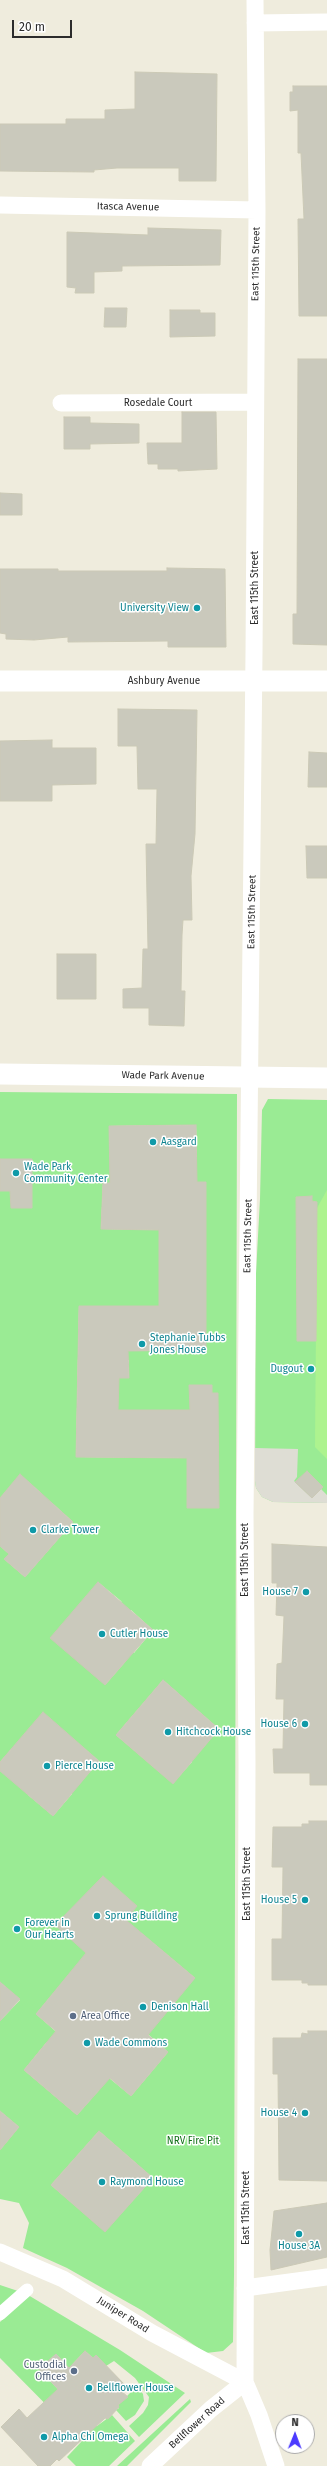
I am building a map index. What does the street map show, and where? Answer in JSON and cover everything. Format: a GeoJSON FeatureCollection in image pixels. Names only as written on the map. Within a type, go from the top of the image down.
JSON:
{"type":"FeatureCollection","features":[{"type":"Feature","properties":{"kind":"street","name":"East 115th Street"},"geometry":{"type":"LineString","coordinates":[[255,0],[257,210],[254,680],[245,1506],[247,1764],[245,2382],[259,2415],[276,2466]]}},
{"type":"Feature","properties":{"kind":"street"},"geometry":{"type":"LineString","coordinates":[[255,23],[327,22]]}},
{"type":"Feature","properties":{"kind":"street","name":"Itasca Avenue"},"geometry":{"type":"LineString","coordinates":[[0,205],[257,210]]}},
{"type":"Feature","properties":{"kind":"street","name":"Rosedale Court"},"geometry":{"type":"LineString","coordinates":[[61,403],[255,402]]}},
{"type":"Feature","properties":{"kind":"street","name":"Ashbury Avenue"},"geometry":{"type":"LineString","coordinates":[[0,681],[327,681]]}},
{"type":"Feature","properties":{"kind":"street","name":"Wade Park Avenue"},"geometry":{"type":"LineString","coordinates":[[0,1074],[327,1078]]}},
{"type":"Feature","properties":{"kind":"street","name":"Juniper Road"},"geometry":{"type":"LineString","coordinates":[[0,2252],[63,2279],[152,2333],[245,2382]]}},
{"type":"Feature","properties":{"kind":"street"},"geometry":{"type":"LineString","coordinates":[[245,2288],[327,2276]]}},
{"type":"Feature","properties":{"kind":"street"},"geometry":{"type":"LineString","coordinates":[[0,2314],[26,2290]]}},
{"type":"Feature","properties":{"kind":"street","name":"Bellflower Road"},"geometry":{"type":"LineString","coordinates":[[150,2466],[211,2409],[245,2382]]}},
{"type":"Feature","properties":{"kind":"green space","name":"NRV Fire Pit"},"geometry":{"type":"Polygon","coordinates":[[[0,1092],[237,1094],[234,2275],[233,2342],[223,2351],[206,2353],[143,2311],[67,2268],[23,2248],[29,2223],[19,2203],[0,2199],[0,2150],[19,2127],[0,2111],[0,2021],[20,2000],[0,1982],[0,1771],[32,1790],[28,1795],[53,1816],[72,1794],[68,1790],[80,1783],[99,1761],[75,1741],[15,1745],[0,1762],[0,1546],[9,1554],[4,1559],[25,1577],[73,1522],[52,1503],[40,1498],[41,1493],[20,1475],[1,1497],[0,1506],[0,1092]],[[196,1125],[109,1126],[110,1158],[197,1157],[196,1125]],[[206,1182],[103,1183],[101,1229],[179,1230],[178,1306],[79,1306],[76,1457],[187,1458],[187,1508],[218,1508],[217,1393],[212,1393],[212,1385],[191,1385],[190,1410],[105,1410],[119,1378],[129,1378],[129,1360],[118,1360],[118,1351],[206,1350],[206,1182]],[[98,1582],[105,1685],[125,1662],[128,1649],[134,1653],[153,1630],[131,1610],[128,1613],[121,1601],[98,1582]],[[163,1680],[116,1735],[173,1783],[192,1762],[188,1757],[200,1751],[219,1729],[196,1709],[183,1705],[187,1701],[163,1680]],[[141,1933],[72,1971],[36,2014],[62,2037],[46,2043],[24,2070],[77,2115],[99,2090],[103,2073],[131,2096],[168,2052],[141,2028],[195,1978],[141,1933]],[[99,2131],[51,2185],[105,2231],[153,2178],[99,2131]]]}},
{"type":"Feature","properties":{"kind":"green space"},"geometry":{"type":"Polygon","coordinates":[[[268,1099],[327,1100],[327,1503],[273,1502],[262,1497],[256,1488],[256,1273],[260,1199],[262,1110],[268,1099]]]}},
{"type":"Feature","properties":{"kind":"green space"},"geometry":{"type":"Polygon","coordinates":[[[327,1190],[327,1459],[315,1447],[317,1208],[327,1190]]]}},
{"type":"Feature","properties":{"kind":"green space"},"geometry":{"type":"Polygon","coordinates":[[[0,2285],[18,2291],[0,2309],[0,2285]]]}},
{"type":"Feature","properties":{"kind":"green space"},"geometry":{"type":"Polygon","coordinates":[[[28,2295],[120,2350],[185,2393],[139,2437],[129,2426],[143,2413],[148,2405],[149,2397],[135,2378],[114,2361],[106,2366],[96,2355],[93,2358],[85,2351],[69,2368],[56,2354],[39,2369],[64,2396],[97,2426],[112,2415],[135,2441],[109,2466],[76,2466],[67,2457],[82,2441],[0,2358],[0,2322],[28,2295]]]}},
{"type":"Feature","properties":{"kind":"green space"},"geometry":{"type":"Polygon","coordinates":[[[137,2386],[143,2394],[144,2401],[135,2415],[126,2421],[116,2410],[119,2408],[118,2405],[137,2386]]]}},
{"type":"Feature","properties":{"kind":"green space"},"geometry":{"type":"Polygon","coordinates":[[[190,2399],[191,2402],[127,2466],[117,2466],[190,2399]]]}},
{"type":"Feature","properties":{"kind":"shaded area"},"geometry":{"type":"Polygon","coordinates":[[[255,1448],[298,1449],[297,1477],[294,1481],[312,1498],[321,1489],[327,1495],[327,1503],[273,1502],[262,1497],[256,1488],[255,1481],[255,1448]]]}},
{"type":"Feature","properties":{"kind":"building"},"geometry":{"type":"Polygon","coordinates":[[[135,72],[217,74],[216,181],[179,181],[179,168],[117,168],[94,170],[94,172],[0,171],[0,124],[66,124],[66,119],[105,119],[105,110],[135,109],[135,72]]]}},
{"type":"Feature","properties":{"kind":"building"},"geometry":{"type":"Polygon","coordinates":[[[293,86],[327,86],[327,316],[299,316],[298,219],[304,219],[301,153],[298,153],[298,110],[290,111],[290,92],[293,92],[293,86]]]}},
{"type":"Feature","properties":{"kind":"building"},"geometry":{"type":"Polygon","coordinates":[[[148,228],[221,230],[220,265],[122,266],[122,271],[94,272],[94,293],[75,293],[76,288],[67,287],[67,232],[148,235],[148,228]]]}},
{"type":"Feature","properties":{"kind":"building"},"geometry":{"type":"Polygon","coordinates":[[[105,308],[127,308],[126,327],[104,327],[105,308]]]}},
{"type":"Feature","properties":{"kind":"building"},"geometry":{"type":"Polygon","coordinates":[[[170,310],[200,310],[200,313],[215,313],[215,336],[170,337],[170,310]]]}},
{"type":"Feature","properties":{"kind":"building"},"geometry":{"type":"Polygon","coordinates":[[[298,359],[327,359],[327,645],[293,644],[293,614],[297,614],[298,359]]]}},
{"type":"Feature","properties":{"kind":"building"},"geometry":{"type":"Polygon","coordinates":[[[182,412],[216,412],[217,469],[178,471],[178,469],[158,469],[158,464],[148,464],[147,443],[182,443],[182,412]]]}},
{"type":"Feature","properties":{"kind":"building"},"geometry":{"type":"Polygon","coordinates":[[[64,417],[90,417],[90,423],[139,424],[139,443],[90,444],[90,449],[64,449],[64,417]]]}},
{"type":"Feature","properties":{"kind":"building"},"geometry":{"type":"Polygon","coordinates":[[[0,493],[22,494],[22,515],[0,515],[0,493]]]}},
{"type":"Feature","properties":{"kind":"building"},"geometry":{"type":"Polygon","coordinates":[[[167,568],[225,569],[226,647],[168,647],[168,641],[68,642],[68,637],[34,640],[6,639],[6,634],[0,633],[0,569],[58,569],[58,571],[167,571],[167,568]]]}},
{"type":"Feature","properties":{"kind":"building"},"geometry":{"type":"Polygon","coordinates":[[[118,709],[197,710],[195,834],[191,876],[192,920],[183,920],[182,935],[181,991],[185,991],[184,1026],[149,1025],[149,1008],[123,1008],[123,989],[142,988],[143,949],[148,949],[146,844],[156,844],[157,789],[138,789],[137,746],[118,746],[118,709]]]}},
{"type":"Feature","properties":{"kind":"building"},"geometry":{"type":"Polygon","coordinates":[[[52,740],[52,748],[96,748],[96,784],[52,785],[52,801],[0,801],[0,741],[52,740]]]}},
{"type":"Feature","properties":{"kind":"building"},"geometry":{"type":"Polygon","coordinates":[[[309,752],[327,753],[327,787],[308,787],[309,752]]]}},
{"type":"Feature","properties":{"kind":"building"},"geometry":{"type":"Polygon","coordinates":[[[306,846],[327,846],[327,878],[307,878],[306,846]]]}},
{"type":"Feature","properties":{"kind":"building"},"geometry":{"type":"Polygon","coordinates":[[[57,954],[96,954],[96,999],[57,999],[57,954]]]}},
{"type":"Feature","properties":{"kind":"building","name":"Stephanie Tubbs Jones House"},"geometry":{"type":"Polygon","coordinates":[[[196,1125],[197,1182],[206,1182],[206,1350],[128,1351],[129,1378],[119,1378],[118,1410],[190,1410],[189,1385],[212,1385],[212,1393],[218,1393],[219,1508],[187,1508],[187,1458],[76,1457],[79,1306],[159,1306],[159,1230],[101,1229],[103,1183],[110,1183],[109,1126],[196,1125]]]}},
{"type":"Feature","properties":{"kind":"building","name":"Wade Park Community Center"},"geometry":{"type":"Polygon","coordinates":[[[0,1159],[32,1159],[32,1208],[11,1208],[10,1191],[0,1191],[0,1159]]]}},
{"type":"Feature","properties":{"kind":"building"},"geometry":{"type":"Polygon","coordinates":[[[312,1196],[312,1201],[317,1202],[316,1341],[297,1341],[296,1197],[312,1196]]]}},
{"type":"Feature","properties":{"kind":"building"},"geometry":{"type":"Polygon","coordinates":[[[307,1471],[323,1487],[312,1498],[295,1482],[307,1471]]]}},
{"type":"Feature","properties":{"kind":"building","name":"Clarke Tower"},"geometry":{"type":"Polygon","coordinates":[[[20,1474],[73,1522],[25,1577],[4,1559],[9,1554],[0,1546],[0,1498],[20,1474]]]}},
{"type":"Feature","properties":{"kind":"building"},"geometry":{"type":"Polygon","coordinates":[[[272,1544],[327,1547],[327,1785],[310,1785],[310,1773],[274,1773],[273,1749],[283,1749],[284,1699],[276,1699],[277,1664],[282,1663],[284,1616],[276,1615],[277,1583],[272,1583],[272,1544]]]}},
{"type":"Feature","properties":{"kind":"building","name":"Cutler House"},"geometry":{"type":"Polygon","coordinates":[[[98,1582],[153,1630],[105,1685],[50,1638],[98,1582]]]}},
{"type":"Feature","properties":{"kind":"building","name":"Hitchcock House"},"geometry":{"type":"Polygon","coordinates":[[[163,1680],[219,1729],[173,1784],[116,1735],[163,1680]]]}},
{"type":"Feature","properties":{"kind":"building","name":"Pierce House"},"geometry":{"type":"Polygon","coordinates":[[[43,1712],[99,1761],[53,1816],[0,1771],[0,1762],[43,1712]]]}},
{"type":"Feature","properties":{"kind":"building","name":"House 5"},"geometry":{"type":"Polygon","coordinates":[[[309,1821],[327,1821],[327,1985],[308,1985],[308,1983],[302,1983],[302,1980],[272,1980],[272,1939],[282,1939],[283,1867],[272,1867],[273,1827],[302,1827],[302,1824],[309,1824],[309,1821]]]}},
{"type":"Feature","properties":{"kind":"building"},"geometry":{"type":"Polygon","coordinates":[[[103,1876],[137,1906],[126,1920],[195,1978],[148,2035],[168,2052],[131,2096],[110,2078],[77,2115],[24,2070],[56,2031],[36,2014],[86,1953],[55,1925],[103,1876]]]}},
{"type":"Feature","properties":{"kind":"building"},"geometry":{"type":"Polygon","coordinates":[[[0,1982],[20,1999],[0,2021],[0,1982]]]}},
{"type":"Feature","properties":{"kind":"building","name":"House 4"},"geometry":{"type":"Polygon","coordinates":[[[308,2031],[327,2031],[327,2181],[279,2180],[278,2074],[273,2074],[273,2038],[301,2038],[302,2033],[308,2034],[308,2031]]]}},
{"type":"Feature","properties":{"kind":"building"},"geometry":{"type":"Polygon","coordinates":[[[0,2111],[19,2127],[0,2150],[0,2111]]]}},
{"type":"Feature","properties":{"kind":"building","name":"Raymond House"},"geometry":{"type":"Polygon","coordinates":[[[99,2131],[153,2178],[105,2232],[51,2185],[99,2131]]]}},
{"type":"Feature","properties":{"kind":"building","name":"House 3A"},"geometry":{"type":"Polygon","coordinates":[[[327,2203],[327,2257],[271,2270],[270,2250],[274,2211],[327,2203]]]}},
{"type":"Feature","properties":{"kind":"building"},"geometry":{"type":"Polygon","coordinates":[[[85,2351],[93,2358],[96,2355],[125,2385],[120,2390],[128,2397],[118,2405],[119,2407],[108,2419],[105,2418],[59,2461],[57,2459],[50,2466],[38,2466],[1,2427],[19,2409],[27,2418],[58,2389],[39,2369],[56,2354],[69,2368],[85,2351]]]}},
{"type":"Feature","properties":{"kind":"place","name":"University View"},"geometry":{"type":"Point","coordinates":[197,608]}},
{"type":"Feature","properties":{"kind":"place","name":"Aasgard"},"geometry":{"type":"Point","coordinates":[153,1142]}},
{"type":"Feature","properties":{"kind":"place","name":"Wade Park Community Center"},"geometry":{"type":"Point","coordinates":[16,1173]}},
{"type":"Feature","properties":{"kind":"place","name":"Stephanie Tubbs Jones House"},"geometry":{"type":"Point","coordinates":[142,1344]}},
{"type":"Feature","properties":{"kind":"place","name":"Dugout"},"geometry":{"type":"Point","coordinates":[311,1369]}},
{"type":"Feature","properties":{"kind":"place","name":"Clarke Tower"},"geometry":{"type":"Point","coordinates":[33,1530]}},
{"type":"Feature","properties":{"kind":"place","name":"House 7"},"geometry":{"type":"Point","coordinates":[306,1592]}},
{"type":"Feature","properties":{"kind":"place","name":"Cutler House"},"geometry":{"type":"Point","coordinates":[102,1634]}},
{"type":"Feature","properties":{"kind":"place","name":"House 6"},"geometry":{"type":"Point","coordinates":[305,1724]}},
{"type":"Feature","properties":{"kind":"place","name":"Hitchcock House"},"geometry":{"type":"Point","coordinates":[168,1732]}},
{"type":"Feature","properties":{"kind":"place","name":"Pierce House"},"geometry":{"type":"Point","coordinates":[47,1766]}},
{"type":"Feature","properties":{"kind":"place","name":"House 5"},"geometry":{"type":"Point","coordinates":[305,1900]}},
{"type":"Feature","properties":{"kind":"place","name":"Sprung Building"},"geometry":{"type":"Point","coordinates":[97,1916]}},
{"type":"Feature","properties":{"kind":"place","name":"Forever in Our Hearts"},"geometry":{"type":"Point","coordinates":[17,1929]}},
{"type":"Feature","properties":{"kind":"place","name":"Denison Hall"},"geometry":{"type":"Point","coordinates":[143,2007]}},
{"type":"Feature","properties":{"kind":"place","name":"Area Office"},"geometry":{"type":"Point","coordinates":[73,2016]}},
{"type":"Feature","properties":{"kind":"place","name":"Wade Commons"},"geometry":{"type":"Point","coordinates":[87,2043]}},
{"type":"Feature","properties":{"kind":"place","name":"House 4"},"geometry":{"type":"Point","coordinates":[305,2113]}},
{"type":"Feature","properties":{"kind":"place","name":"Raymond House"},"geometry":{"type":"Point","coordinates":[102,2182]}},
{"type":"Feature","properties":{"kind":"place","name":"House 3A"},"geometry":{"type":"Point","coordinates":[299,2234]}},
{"type":"Feature","properties":{"kind":"place","name":"Custodial Offices"},"geometry":{"type":"Point","coordinates":[74,2371]}},
{"type":"Feature","properties":{"kind":"place","name":"Bellflower House"},"geometry":{"type":"Point","coordinates":[89,2388]}},
{"type":"Feature","properties":{"kind":"place","name":"Alpha Chi Omega"},"geometry":{"type":"Point","coordinates":[44,2437]}}]}
